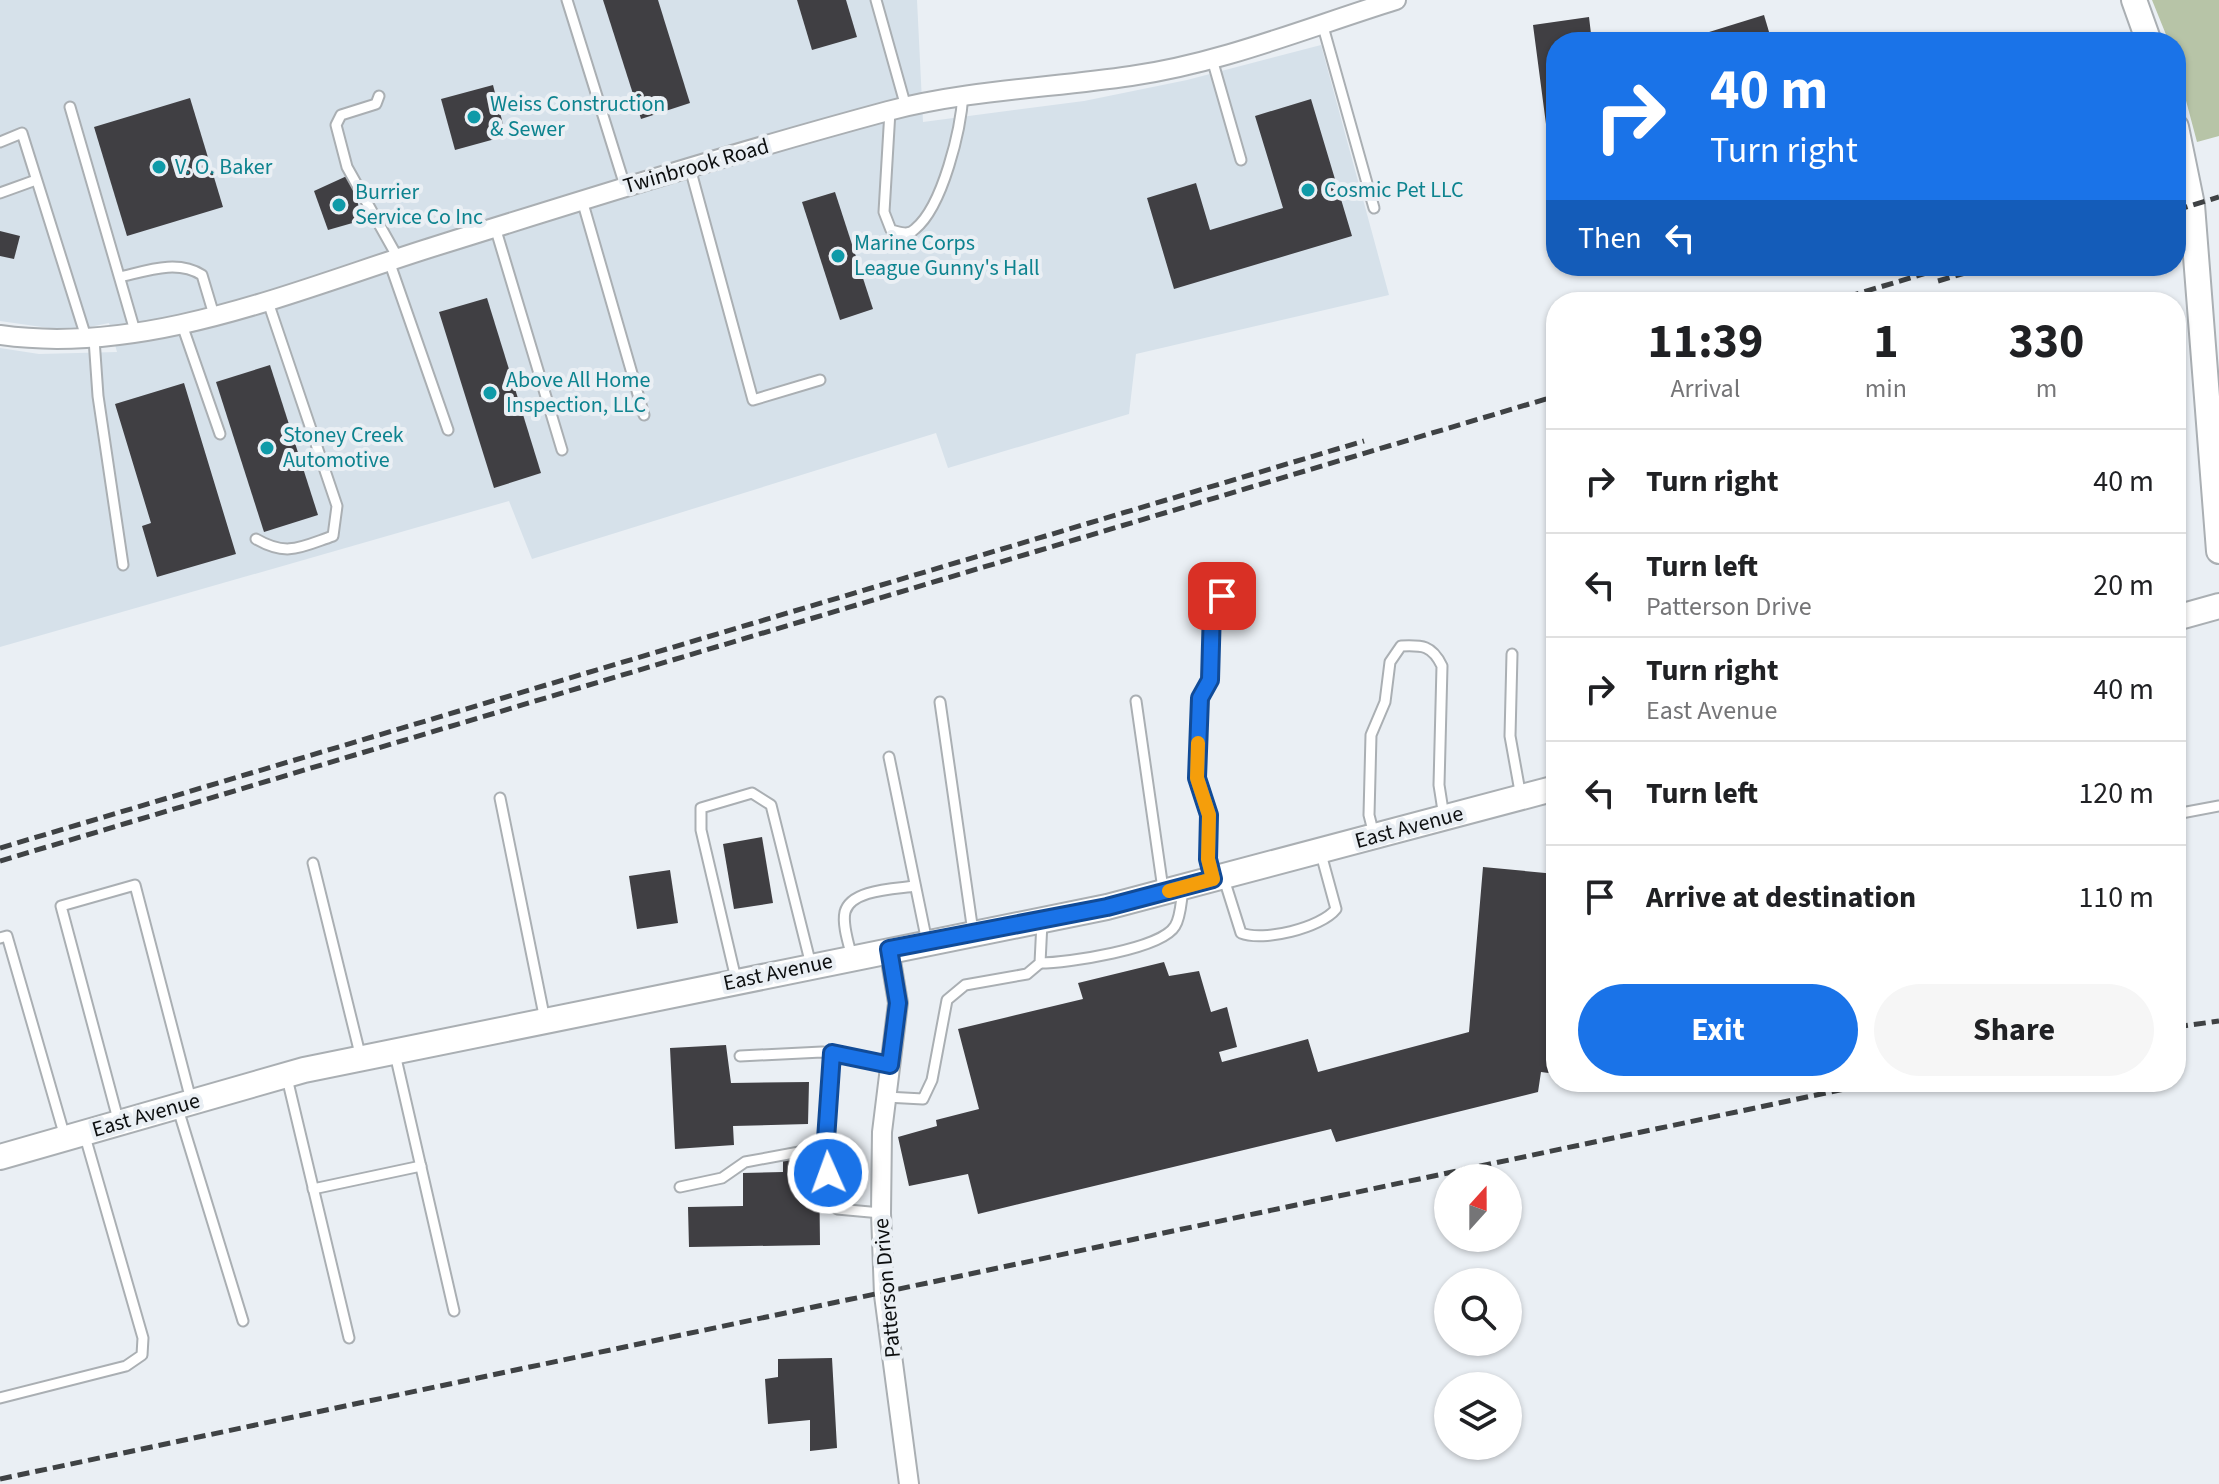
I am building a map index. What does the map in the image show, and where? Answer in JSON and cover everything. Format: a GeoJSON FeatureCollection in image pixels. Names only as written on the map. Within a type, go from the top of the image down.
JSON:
{"type":"FeatureCollection","features":[{"type":"Feature","properties":{"kind":"street","name":"Twinbrook Road"},"geometry":{"type":"LineString","coordinates":[[0,336],[91,340],[214,315],[625,186],[898,109],[963,94],[1133,76],[1212,59],[1396,0]]}},
{"type":"Feature","properties":{"kind":"street"},"geometry":{"type":"LineString","coordinates":[[2134,0],[2145,32]]}},
{"type":"Feature","properties":{"kind":"street"},"geometry":{"type":"LineString","coordinates":[[2186,176],[2192,205],[2219,551]]}},
{"type":"Feature","properties":{"kind":"street"},"geometry":{"type":"LineString","coordinates":[[2186,615],[2219,606]]}},
{"type":"Feature","properties":{"kind":"street","name":"East Avenue"},"geometry":{"type":"LineString","coordinates":[[0,1157],[286,1075],[1042,920],[1218,878],[1546,791]]}},
{"type":"Feature","properties":{"kind":"street","name":"Patterson Drive"},"geometry":{"type":"LineString","coordinates":[[889,949],[898,1003],[886,1097],[881,1213],[884,1295],[909,1484]]}},
{"type":"Feature","properties":{"kind":"lane"},"geometry":{"type":"LineString","coordinates":[[567,0],[625,186]]}},
{"type":"Feature","properties":{"kind":"lane"},"geometry":{"type":"LineString","coordinates":[[876,0],[898,109],[884,212],[891,230],[903,234],[914,231],[931,206],[961,129],[963,94]]}},
{"type":"Feature","properties":{"kind":"lane"},"geometry":{"type":"LineString","coordinates":[[1322,23],[1374,208]]}},
{"type":"Feature","properties":{"kind":"lane"},"geometry":{"type":"LineString","coordinates":[[1212,59],[1241,160]]}},
{"type":"Feature","properties":{"kind":"lane"},"geometry":{"type":"LineString","coordinates":[[379,96],[376,104],[341,115],[336,125],[347,167],[393,259],[448,430]]}},
{"type":"Feature","properties":{"kind":"lane"},"geometry":{"type":"LineString","coordinates":[[70,107],[135,331]]}},
{"type":"Feature","properties":{"kind":"lane"},"geometry":{"type":"LineString","coordinates":[[0,142],[22,133],[91,340],[123,565]]}},
{"type":"Feature","properties":{"kind":"lane"},"geometry":{"type":"LineString","coordinates":[[690,168],[753,400],[820,380]]}},
{"type":"Feature","properties":{"kind":"lane"},"geometry":{"type":"LineString","coordinates":[[0,193],[36,180]]}},
{"type":"Feature","properties":{"kind":"lane"},"geometry":{"type":"LineString","coordinates":[[582,200],[644,415]]}},
{"type":"Feature","properties":{"kind":"lane"},"geometry":{"type":"LineString","coordinates":[[495,227],[562,450]]}},
{"type":"Feature","properties":{"kind":"lane"},"geometry":{"type":"LineString","coordinates":[[120,277],[165,266],[195,271],[202,275],[214,315]]}},
{"type":"Feature","properties":{"kind":"lane"},"geometry":{"type":"LineString","coordinates":[[256,539],[275,550],[292,550],[333,536],[337,506],[267,299]]}},
{"type":"Feature","properties":{"kind":"lane"},"geometry":{"type":"LineString","coordinates":[[181,322],[220,434]]}},
{"type":"Feature","properties":{"kind":"lane"},"geometry":{"type":"LineString","coordinates":[[1231,583],[1212,609],[1210,680],[1200,698],[1197,778],[1209,815],[1208,859],[1241,933],[1255,938],[1326,921],[1336,909],[1320,851]]}},
{"type":"Feature","properties":{"kind":"lane"},"geometry":{"type":"LineString","coordinates":[[1375,836],[1369,815],[1371,735],[1385,702],[1390,662],[1401,646],[1425,645],[1436,652],[1442,666],[1439,785],[1444,817]]}},
{"type":"Feature","properties":{"kind":"lane"},"geometry":{"type":"LineString","coordinates":[[1512,654],[1510,745],[1521,797]]}},
{"type":"Feature","properties":{"kind":"lane"},"geometry":{"type":"LineString","coordinates":[[886,1097],[923,1099],[932,1080],[947,1000],[965,985],[1027,974],[1040,963],[1059,963],[1161,940],[1176,926],[1174,889],[1136,701]]}},
{"type":"Feature","properties":{"kind":"lane"},"geometry":{"type":"LineString","coordinates":[[940,702],[973,933]]}},
{"type":"Feature","properties":{"kind":"lane"},"geometry":{"type":"LineString","coordinates":[[889,757],[927,942]]}},
{"type":"Feature","properties":{"kind":"lane"},"geometry":{"type":"LineString","coordinates":[[737,981],[701,830],[701,808],[752,793],[771,805],[811,965]]}},
{"type":"Feature","properties":{"kind":"lane"},"geometry":{"type":"LineString","coordinates":[[500,798],[545,1020]]}},
{"type":"Feature","properties":{"kind":"lane"},"geometry":{"type":"LineString","coordinates":[[2186,812],[2219,806]]}},
{"type":"Feature","properties":{"kind":"lane"},"geometry":{"type":"LineString","coordinates":[[313,863],[361,1058]]}},
{"type":"Feature","properties":{"kind":"lane"},"geometry":{"type":"LineString","coordinates":[[119,1123],[61,906],[135,885],[184,1104],[243,1321]]}},
{"type":"Feature","properties":{"kind":"lane"},"geometry":{"type":"LineString","coordinates":[[852,957],[845,921],[845,911],[851,903],[859,896],[915,886]]}},
{"type":"Feature","properties":{"kind":"lane"},"geometry":{"type":"LineString","coordinates":[[1040,963],[1042,920]]}},
{"type":"Feature","properties":{"kind":"lane"},"geometry":{"type":"LineString","coordinates":[[0,938],[7,936],[143,1338],[142,1355],[126,1366],[0,1398]]}},
{"type":"Feature","properties":{"kind":"lane"},"geometry":{"type":"LineString","coordinates":[[394,1051],[454,1311]]}},
{"type":"Feature","properties":{"kind":"lane"},"geometry":{"type":"LineString","coordinates":[[740,1056],[832,1053],[890,1065]]}},
{"type":"Feature","properties":{"kind":"lane"},"geometry":{"type":"LineString","coordinates":[[832,1053],[825,1154],[830,1196],[837,1209],[881,1213]]}},
{"type":"Feature","properties":{"kind":"lane"},"geometry":{"type":"LineString","coordinates":[[286,1075],[349,1338]]}},
{"type":"Feature","properties":{"kind":"lane"},"geometry":{"type":"LineString","coordinates":[[680,1187],[722,1178],[745,1162],[810,1150],[825,1154]]}},
{"type":"Feature","properties":{"kind":"lane"},"geometry":{"type":"LineString","coordinates":[[313,1189],[421,1166]]}},
{"type":"Feature","properties":{"kind":"shaded area"},"geometry":{"type":"Polygon","coordinates":[[[0,0],[917,0],[923,122],[1084,101],[1187,80],[1321,45],[1389,295],[1136,354],[1129,414],[948,468],[936,433],[532,559],[509,501],[0,647],[0,348],[39,354],[117,352],[109,323],[70,331],[0,321],[0,0]]]}},
{"type":"Feature","properties":{"kind":"green space"},"geometry":{"type":"Polygon","coordinates":[[[2152,0],[2219,0],[2219,136],[2197,142],[2186,101],[2186,32],[2165,32],[2152,0]]]}},
{"type":"Feature","properties":{"kind":"building"},"geometry":{"type":"Polygon","coordinates":[[[603,0],[658,0],[690,103],[641,119],[603,0]]]}},
{"type":"Feature","properties":{"kind":"building"},"geometry":{"type":"Polygon","coordinates":[[[797,0],[846,0],[857,37],[812,50],[797,0]]]}},
{"type":"Feature","properties":{"kind":"building"},"geometry":{"type":"Polygon","coordinates":[[[1764,15],[1769,32],[1709,32],[1764,15]]]}},
{"type":"Feature","properties":{"kind":"building"},"geometry":{"type":"Polygon","coordinates":[[[1589,17],[1591,32],[1546,32],[1546,124],[1533,25],[1589,17]]]}},
{"type":"Feature","properties":{"kind":"building","name":"Weiss Construction & Sewer"},"geometry":{"type":"Polygon","coordinates":[[[493,85],[506,136],[455,150],[441,99],[493,85]]]}},
{"type":"Feature","properties":{"kind":"building","name":"V. O. Baker"},"geometry":{"type":"Polygon","coordinates":[[[190,98],[223,207],[127,236],[94,127],[190,98]]]}},
{"type":"Feature","properties":{"kind":"building","name":"Cosmic Pet LLC"},"geometry":{"type":"Polygon","coordinates":[[[1311,99],[1352,236],[1174,289],[1147,198],[1196,183],[1210,230],[1283,208],[1255,116],[1311,99]]]}},
{"type":"Feature","properties":{"kind":"building","name":"Burrier Service Co Inc"},"geometry":{"type":"Polygon","coordinates":[[[349,175],[363,220],[328,230],[314,191],[349,175]]]}},
{"type":"Feature","properties":{"kind":"building","name":"Marine Corps League Gunny's Hall"},"geometry":{"type":"Polygon","coordinates":[[[835,192],[873,309],[840,320],[802,202],[835,192]]]}},
{"type":"Feature","properties":{"kind":"building"},"geometry":{"type":"Polygon","coordinates":[[[0,231],[20,236],[14,259],[0,256],[0,231]]]}},
{"type":"Feature","properties":{"kind":"building","name":"Above All Home Inspection, LLC"},"geometry":{"type":"Polygon","coordinates":[[[487,298],[541,473],[494,488],[439,312],[487,298]]]}},
{"type":"Feature","properties":{"kind":"building","name":"Stoney Creek Automotive"},"geometry":{"type":"Polygon","coordinates":[[[270,365],[318,515],[264,532],[216,382],[270,365]]]}},
{"type":"Feature","properties":{"kind":"building"},"geometry":{"type":"Polygon","coordinates":[[[184,383],[236,554],[157,577],[142,526],[151,523],[115,404],[184,383]]]}},
{"type":"Feature","properties":{"kind":"building"},"geometry":{"type":"Polygon","coordinates":[[[762,837],[773,903],[734,909],[723,844],[762,837]]]}},
{"type":"Feature","properties":{"kind":"building"},"geometry":{"type":"Polygon","coordinates":[[[1483,867],[1546,873],[1546,1073],[1541,1072],[1538,1092],[1336,1142],[1331,1129],[978,1214],[968,1174],[909,1186],[898,1137],[937,1126],[936,1120],[979,1109],[958,1029],[1083,999],[1078,983],[1164,962],[1169,976],[1199,971],[1211,1012],[1227,1007],[1237,1047],[1219,1052],[1222,1062],[1308,1039],[1318,1072],[1469,1032],[1483,867]]]}},
{"type":"Feature","properties":{"kind":"building"},"geometry":{"type":"Polygon","coordinates":[[[670,870],[678,923],[637,929],[629,876],[670,870]]]}},
{"type":"Feature","properties":{"kind":"building"},"geometry":{"type":"Polygon","coordinates":[[[726,1045],[731,1083],[809,1082],[808,1124],[733,1126],[734,1145],[675,1149],[670,1048],[726,1045]]]}},
{"type":"Feature","properties":{"kind":"building"},"geometry":{"type":"Polygon","coordinates":[[[819,1158],[820,1245],[689,1247],[688,1207],[743,1206],[743,1173],[783,1172],[783,1159],[819,1158]]]}},
{"type":"Feature","properties":{"kind":"building"},"geometry":{"type":"Polygon","coordinates":[[[832,1358],[837,1448],[810,1451],[810,1420],[768,1424],[765,1379],[778,1377],[778,1359],[832,1358]]]}},
{"type":"Feature","properties":{"kind":"railway"},"geometry":{"type":"LineString","coordinates":[[2186,207],[2219,197]]}},
{"type":"Feature","properties":{"kind":"railway"},"geometry":{"type":"LineString","coordinates":[[1863,292],[1917,276]]}},
{"type":"Feature","properties":{"kind":"railway"},"geometry":{"type":"LineString","coordinates":[[1938,281],[1955,276]]}},
{"type":"Feature","properties":{"kind":"railway"},"geometry":{"type":"LineString","coordinates":[[0,861],[1546,399]]}},
{"type":"Feature","properties":{"kind":"railway"},"geometry":{"type":"LineString","coordinates":[[0,848],[1364,441]]}},
{"type":"Feature","properties":{"kind":"railway"},"geometry":{"type":"LineString","coordinates":[[2186,1026],[2219,1021]]}},
{"type":"Feature","properties":{"kind":"railway"},"geometry":{"type":"LineString","coordinates":[[0,1479],[1831,1092]]}},
{"type":"Feature","properties":{"kind":"slow traffic"},"geometry":{"type":"LineString","coordinates":[[1169,891],[1213,879],[1208,859],[1209,815],[1197,778],[1198,743]]}},
{"type":"Feature","properties":{"kind":"place","name":"Weiss Construction & Sewer"},"geometry":{"type":"Point","coordinates":[474,117]}},
{"type":"Feature","properties":{"kind":"place","name":"V. O. Baker"},"geometry":{"type":"Point","coordinates":[159,167]}},
{"type":"Feature","properties":{"kind":"place","name":"Cosmic Pet LLC"},"geometry":{"type":"Point","coordinates":[1308,190]}},
{"type":"Feature","properties":{"kind":"place","name":"Burrier Service Co Inc"},"geometry":{"type":"Point","coordinates":[339,205]}},
{"type":"Feature","properties":{"kind":"place","name":"Marine Corps League Gunny's Hall"},"geometry":{"type":"Point","coordinates":[838,256]}},
{"type":"Feature","properties":{"kind":"place","name":"Above All Home Inspection, LLC"},"geometry":{"type":"Point","coordinates":[490,393]}},
{"type":"Feature","properties":{"kind":"place","name":"Stoney Creek Automotive"},"geometry":{"type":"Point","coordinates":[267,448]}},
{"type":"Feature","properties":{"kind":"route"},"geometry":{"type":"LineString","coordinates":[[828,1173],[825,1154],[832,1053],[890,1065],[898,1003],[889,949],[1107,907],[1213,879],[1208,859],[1209,815],[1197,778],[1200,698],[1210,680],[1212,609],[1222,596]]}}]}
